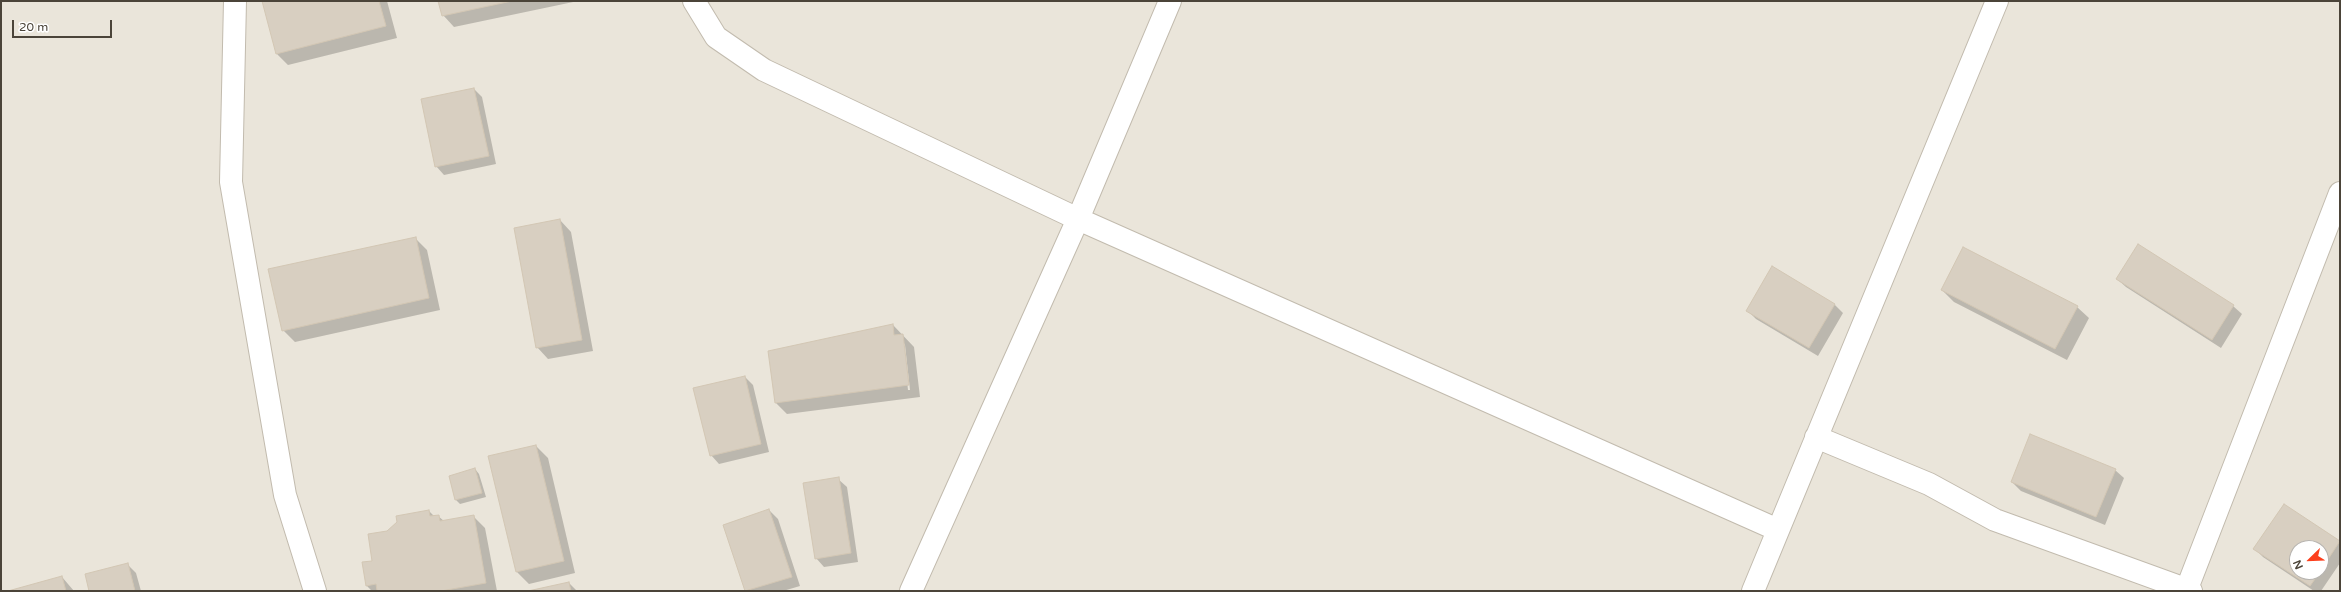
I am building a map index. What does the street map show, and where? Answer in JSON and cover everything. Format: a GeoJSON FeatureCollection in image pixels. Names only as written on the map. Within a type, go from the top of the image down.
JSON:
{"type":"FeatureCollection","features":[{"type":"Feature","properties":{"kind":"street"},"geometry":{"type":"LineString","coordinates":[[235,1],[231,182],[285,495],[315,591]]}},
{"type":"Feature","properties":{"kind":"street"},"geometry":{"type":"LineString","coordinates":[[694,1],[716,37],[764,70],[1078,219],[1778,530]]}},
{"type":"Feature","properties":{"kind":"street"},"geometry":{"type":"LineString","coordinates":[[911,591],[1078,219],[1170,1]]}},
{"type":"Feature","properties":{"kind":"street"},"geometry":{"type":"LineString","coordinates":[[1752,591],[1997,1]]}},
{"type":"Feature","properties":{"kind":"street"},"geometry":{"type":"LineString","coordinates":[[1816,437],[1929,484],[1995,520],[2086,555],[2188,590],[2340,193]]}},
{"type":"Feature","properties":{"kind":"shaded area"},"geometry":{"type":"Polygon","coordinates":[[[1,1],[2340,1],[2340,591],[1,591],[1,1]]]}},
{"type":"Feature","properties":{"kind":"building"},"geometry":{"type":"Polygon","coordinates":[[[262,1],[379,1],[386,26],[276,54],[262,1]]]}},
{"type":"Feature","properties":{"kind":"building"},"geometry":{"type":"Polygon","coordinates":[[[438,1],[512,1],[442,16],[438,1]]]}},
{"type":"Feature","properties":{"kind":"building"},"geometry":{"type":"Polygon","coordinates":[[[474,88],[489,156],[435,167],[421,99],[474,88]]]}},
{"type":"Feature","properties":{"kind":"building"},"geometry":{"type":"Polygon","coordinates":[[[560,219],[582,340],[536,348],[514,228],[560,219]]]}},
{"type":"Feature","properties":{"kind":"building"},"geometry":{"type":"Polygon","coordinates":[[[416,237],[429,298],[282,331],[268,269],[416,237]]]}},
{"type":"Feature","properties":{"kind":"building"},"geometry":{"type":"Polygon","coordinates":[[[2138,244],[2234,305],[2212,340],[2116,279],[2138,244]]]}},
{"type":"Feature","properties":{"kind":"building"},"geometry":{"type":"Polygon","coordinates":[[[1963,247],[2078,306],[2055,349],[1941,290],[1963,247]]]}},
{"type":"Feature","properties":{"kind":"building"},"geometry":{"type":"Polygon","coordinates":[[[1772,266],[1835,304],[1809,348],[1746,311],[1772,266]]]}},
{"type":"Feature","properties":{"kind":"building"},"geometry":{"type":"Polygon","coordinates":[[[893,324],[894,335],[903,334],[909,385],[775,403],[768,351],[893,324]]]}},
{"type":"Feature","properties":{"kind":"building"},"geometry":{"type":"Polygon","coordinates":[[[745,376],[761,444],[710,456],[693,388],[745,376]]]}},
{"type":"Feature","properties":{"kind":"building"},"geometry":{"type":"Polygon","coordinates":[[[2030,434],[2116,469],[2096,517],[2011,482],[2030,434]]]}},
{"type":"Feature","properties":{"kind":"building"},"geometry":{"type":"Polygon","coordinates":[[[536,445],[564,561],[516,572],[488,456],[536,445]]]}},
{"type":"Feature","properties":{"kind":"building"},"geometry":{"type":"Polygon","coordinates":[[[475,468],[482,493],[455,500],[449,476],[475,468]]]}},
{"type":"Feature","properties":{"kind":"building"},"geometry":{"type":"Polygon","coordinates":[[[839,477],[851,553],[815,559],[803,483],[839,477]]]}},
{"type":"Feature","properties":{"kind":"building"},"geometry":{"type":"Polygon","coordinates":[[[2284,504],[2340,541],[2329,558],[2329,540],[2289,540],[2289,572],[2253,549],[2284,504]]]}},
{"type":"Feature","properties":{"kind":"building"},"geometry":{"type":"Polygon","coordinates":[[[769,509],[792,577],[745,591],[723,525],[769,509]]]}},
{"type":"Feature","properties":{"kind":"building"},"geometry":{"type":"Polygon","coordinates":[[[429,510],[430,516],[439,515],[440,521],[474,515],[486,583],[441,591],[377,591],[376,584],[366,586],[362,562],[372,561],[368,534],[387,531],[397,522],[396,516],[429,510]]]}},
{"type":"Feature","properties":{"kind":"building"},"geometry":{"type":"Polygon","coordinates":[[[128,563],[135,591],[89,591],[85,574],[128,563]]]}},
{"type":"Feature","properties":{"kind":"building"},"geometry":{"type":"Polygon","coordinates":[[[62,576],[66,591],[8,591],[62,576]]]}},
{"type":"Feature","properties":{"kind":"building"},"geometry":{"type":"Polygon","coordinates":[[[2301,580],[2314,580],[2310,586],[2301,580]]]}},
{"type":"Feature","properties":{"kind":"building"},"geometry":{"type":"Polygon","coordinates":[[[569,582],[571,591],[528,591],[569,582]]]}}]}
